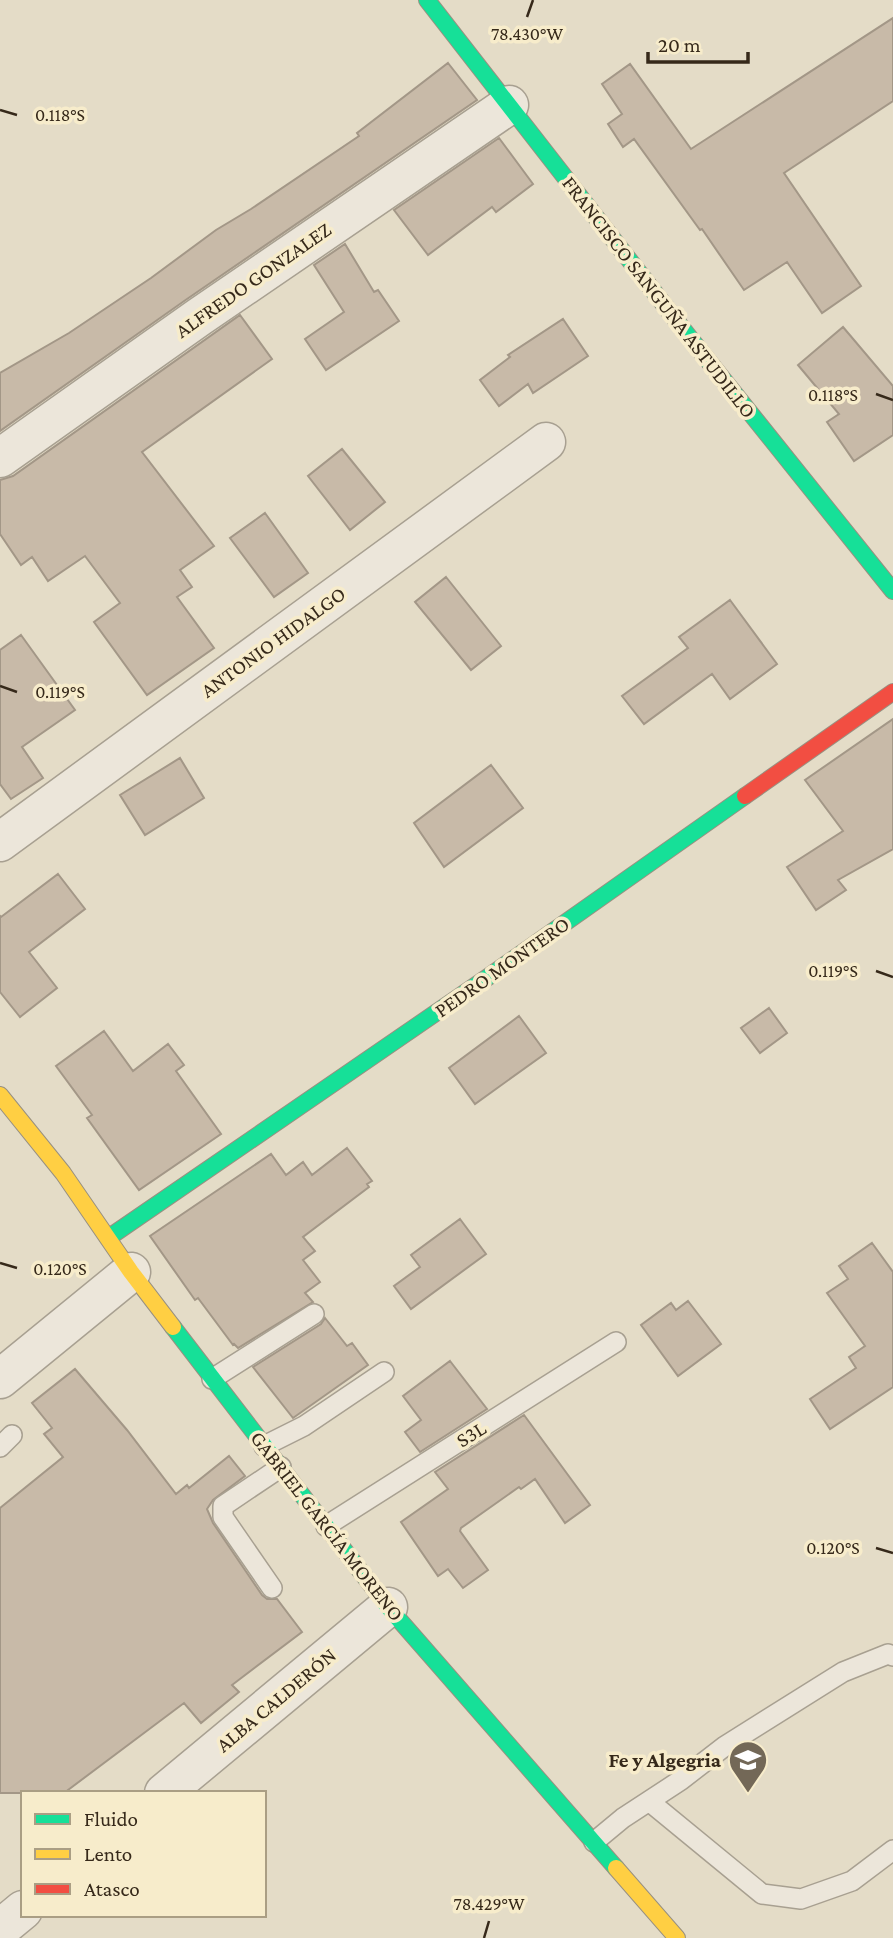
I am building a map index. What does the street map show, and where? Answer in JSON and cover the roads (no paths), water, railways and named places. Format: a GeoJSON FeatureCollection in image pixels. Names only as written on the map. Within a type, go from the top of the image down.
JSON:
{"type":"FeatureCollection","features":[{"type":"Feature","properties":{"kind":"street","name":"FRANCISCO SANGUÑA ASTUDILLO"},"geometry":{"type":"LineString","coordinates":[[427,0],[690,338],[891,587]]}},
{"type":"Feature","properties":{"kind":"street","name":"ALFREDO GONZALEZ"},"geometry":{"type":"LineString","coordinates":[[0,458],[199,317],[509,105]]}},
{"type":"Feature","properties":{"kind":"street","name":"ANTONIO HIDALGO"},"geometry":{"type":"LineString","coordinates":[[0,842],[546,442]]}},
{"type":"Feature","properties":{"kind":"street","name":"PEDRO MONTERO"},"geometry":{"type":"LineString","coordinates":[[108,1238],[476,985],[893,692]]}},
{"type":"Feature","properties":{"kind":"street","name":"GABRIEL GARCÍA MORENO"},"geometry":{"type":"LineString","coordinates":[[0,1095],[63,1174],[131,1272],[212,1379],[388,1607],[677,1938]]}},
{"type":"Feature","properties":{"kind":"street"},"geometry":{"type":"LineString","coordinates":[[0,1379],[131,1272]]}},
{"type":"Feature","properties":{"kind":"street","name":"ALBA CALDERÓN"},"geometry":{"type":"LineString","coordinates":[[166,1791],[388,1607]]}},
{"type":"Feature","properties":{"kind":"street"},"geometry":{"type":"LineString","coordinates":[[0,1929],[21,1912]]}},
{"type":"Feature","properties":{"kind":"lane"},"geometry":{"type":"LineString","coordinates":[[212,1379],[314,1314]]}},
{"type":"Feature","properties":{"kind":"lane","name":"S3L"},"geometry":{"type":"LineString","coordinates":[[326,1526],[616,1342]]}},
{"type":"Feature","properties":{"kind":"lane"},"geometry":{"type":"LineString","coordinates":[[264,1446],[304,1426],[384,1372]]}},
{"type":"Feature","properties":{"kind":"lane"},"geometry":{"type":"LineString","coordinates":[[272,1588],[223,1517],[223,1506],[281,1467]]}},
{"type":"Feature","properties":{"kind":"lane"},"geometry":{"type":"LineString","coordinates":[[594,1842],[623,1818],[650,1802],[725,1746],[844,1672],[888,1654],[893,1656]]}},
{"type":"Feature","properties":{"kind":"lane"},"geometry":{"type":"LineString","coordinates":[[650,1802],[762,1894],[801,1899],[852,1881],[893,1850]]}},
{"type":"Feature","properties":{"kind":"place","name":"Fe y Algegria"},"geometry":{"type":"Point","coordinates":[748,1794]}}]}
